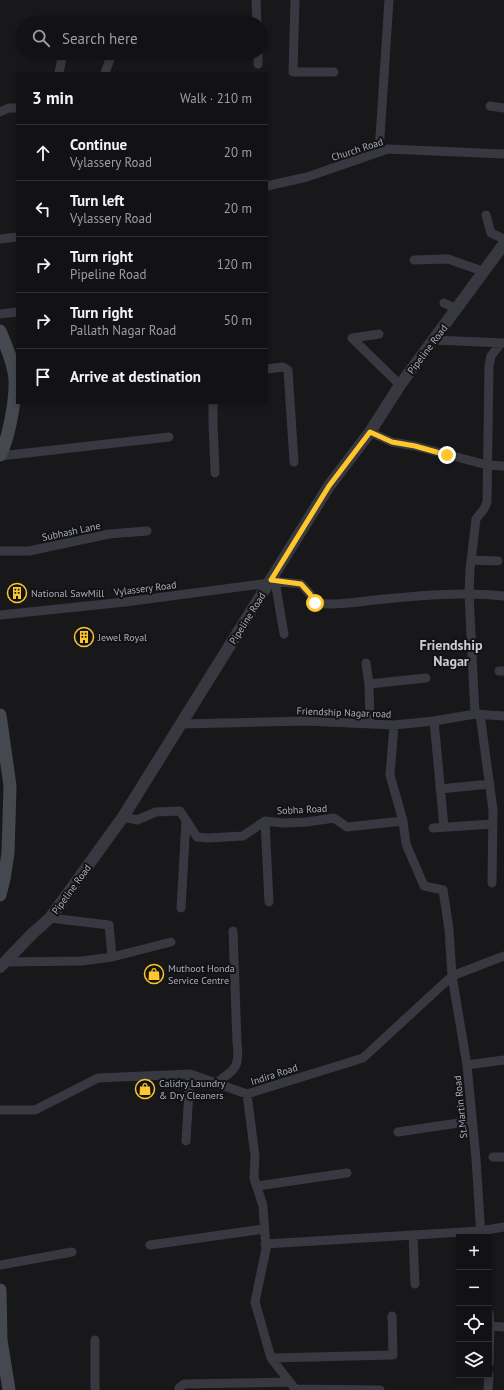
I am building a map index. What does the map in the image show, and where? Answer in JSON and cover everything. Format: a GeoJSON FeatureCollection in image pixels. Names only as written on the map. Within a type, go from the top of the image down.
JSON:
{"type":"FeatureCollection","features":[{"type":"Feature","properties":{"kind":"main road"},"geometry":{"type":"LineString","coordinates":[[0,331],[11,362],[15,379],[14,405],[0,456]]}},
{"type":"Feature","properties":{"kind":"main road"},"geometry":{"type":"LineString","coordinates":[[0,715],[1,735],[10,786],[10,833],[4,878],[0,895]]}},
{"type":"Feature","properties":{"kind":"main road"},"geometry":{"type":"LineString","coordinates":[[0,1290],[1,1340],[9,1390]]}},
{"type":"Feature","properties":{"kind":"street"},"geometry":{"type":"LineString","coordinates":[[256,0],[257,16]]}},
{"type":"Feature","properties":{"kind":"street"},"geometry":{"type":"LineString","coordinates":[[295,0],[293,72],[334,72]]}},
{"type":"Feature","properties":{"kind":"street"},"geometry":{"type":"LineString","coordinates":[[379,152],[389,0]]}},
{"type":"Feature","properties":{"kind":"street"},"geometry":{"type":"LineString","coordinates":[[59,72],[62,60]]}},
{"type":"Feature","properties":{"kind":"street"},"geometry":{"type":"LineString","coordinates":[[105,72],[110,60]]}},
{"type":"Feature","properties":{"kind":"street"},"geometry":{"type":"LineString","coordinates":[[490,106],[504,108]]}},
{"type":"Feature","properties":{"kind":"street"},"geometry":{"type":"LineString","coordinates":[[0,112],[10,108],[16,108]]}},
{"type":"Feature","properties":{"kind":"street","name":"Church Road"},"geometry":{"type":"LineString","coordinates":[[268,186],[307,177],[388,149],[504,154]]}},
{"type":"Feature","properties":{"kind":"street"},"geometry":{"type":"LineString","coordinates":[[486,215],[491,233],[504,239]]}},
{"type":"Feature","properties":{"kind":"street"},"geometry":{"type":"LineString","coordinates":[[0,239],[16,237]]}},
{"type":"Feature","properties":{"kind":"street","name":"Pipeline Road"},"geometry":{"type":"LineString","coordinates":[[3,964],[50,918],[123,817],[271,582],[329,486],[370,432],[400,385],[485,272],[504,244]]}},
{"type":"Feature","properties":{"kind":"street"},"geometry":{"type":"LineString","coordinates":[[414,260],[448,259],[485,272]]}},
{"type":"Feature","properties":{"kind":"street"},"geometry":{"type":"LineString","coordinates":[[444,303],[457,309]]}},
{"type":"Feature","properties":{"kind":"street"},"geometry":{"type":"LineString","coordinates":[[0,314],[16,312]]}},
{"type":"Feature","properties":{"kind":"street"},"geometry":{"type":"LineString","coordinates":[[379,334],[352,338],[400,385]]}},
{"type":"Feature","properties":{"kind":"street"},"geometry":{"type":"LineString","coordinates":[[433,340],[502,343]]}},
{"type":"Feature","properties":{"kind":"street"},"geometry":{"type":"LineString","coordinates":[[492,883],[493,810],[478,714],[470,594],[471,560],[476,519],[484,509],[487,502],[489,366],[491,356],[502,343]]}},
{"type":"Feature","properties":{"kind":"street"},"geometry":{"type":"LineString","coordinates":[[268,369],[283,367],[288,370],[294,462]]}},
{"type":"Feature","properties":{"kind":"street"},"geometry":{"type":"LineString","coordinates":[[213,404],[215,473]]}},
{"type":"Feature","properties":{"kind":"street"},"geometry":{"type":"LineString","coordinates":[[370,432],[392,442],[415,446],[487,465],[504,466]]}},
{"type":"Feature","properties":{"kind":"street"},"geometry":{"type":"LineString","coordinates":[[0,456],[168,437]]}},
{"type":"Feature","properties":{"kind":"street","name":"Subhash Lane"},"geometry":{"type":"LineString","coordinates":[[0,551],[29,551],[109,534],[147,531]]}},
{"type":"Feature","properties":{"kind":"street"},"geometry":{"type":"LineString","coordinates":[[471,560],[498,561]]}},
{"type":"Feature","properties":{"kind":"street"},"geometry":{"type":"LineString","coordinates":[[271,582],[284,634]]}},
{"type":"Feature","properties":{"kind":"street","name":"Vylassery Road"},"geometry":{"type":"LineString","coordinates":[[0,615],[125,602],[271,582],[301,584],[310,594],[315,603],[330,605],[478,593],[504,596]]}},
{"type":"Feature","properties":{"kind":"street"},"geometry":{"type":"LineString","coordinates":[[366,663],[369,684],[370,724]]}},
{"type":"Feature","properties":{"kind":"street"},"geometry":{"type":"LineString","coordinates":[[369,684],[426,678]]}},
{"type":"Feature","properties":{"kind":"street","name":"Friendship Nagar road"},"geometry":{"type":"LineString","coordinates":[[182,724],[306,721],[394,725],[434,721],[478,714],[504,716]]}},
{"type":"Feature","properties":{"kind":"street"},"geometry":{"type":"LineString","coordinates":[[434,721],[444,827]]}},
{"type":"Feature","properties":{"kind":"street"},"geometry":{"type":"LineString","coordinates":[[394,725],[390,775],[403,821]]}},
{"type":"Feature","properties":{"kind":"street"},"geometry":{"type":"LineString","coordinates":[[440,789],[490,784]]}},
{"type":"Feature","properties":{"kind":"street","name":"Sobha Road"},"geometry":{"type":"LineString","coordinates":[[123,817],[137,820],[156,812],[180,811],[197,837],[208,838],[243,836],[265,821],[284,823],[334,818],[347,827],[403,821]]}},
{"type":"Feature","properties":{"kind":"street"},"geometry":{"type":"LineString","coordinates":[[182,908],[186,821]]}},
{"type":"Feature","properties":{"kind":"street"},"geometry":{"type":"LineString","coordinates":[[265,821],[269,902]]}},
{"type":"Feature","properties":{"kind":"street","name":"St.Martin Road"},"geometry":{"type":"LineString","coordinates":[[403,821],[406,844],[424,886],[443,890],[449,929],[452,976],[467,1065],[476,1159],[481,1234]]}},
{"type":"Feature","properties":{"kind":"street"},"geometry":{"type":"LineString","coordinates":[[433,828],[493,824]]}},
{"type":"Feature","properties":{"kind":"street"},"geometry":{"type":"LineString","coordinates":[[50,918],[109,925],[112,957]]}},
{"type":"Feature","properties":{"kind":"street"},"geometry":{"type":"LineString","coordinates":[[216,1083],[232,1072],[236,1066],[238,1056],[233,932]]}},
{"type":"Feature","properties":{"kind":"street"},"geometry":{"type":"LineString","coordinates":[[3,964],[82,961],[112,957],[171,942]]}},
{"type":"Feature","properties":{"kind":"street","name":"Indira Road"},"geometry":{"type":"LineString","coordinates":[[0,1110],[35,1110],[98,1078],[190,1074],[247,1094],[363,1058],[452,976],[504,956]]}},
{"type":"Feature","properties":{"kind":"street"},"geometry":{"type":"LineString","coordinates":[[467,1065],[504,1060]]}},
{"type":"Feature","properties":{"kind":"street"},"geometry":{"type":"LineString","coordinates":[[186,1141],[190,1074]]}},
{"type":"Feature","properties":{"kind":"street"},"geometry":{"type":"LineString","coordinates":[[247,1094],[255,1156],[254,1178],[263,1206],[266,1249],[255,1302],[271,1358],[294,1387]]}},
{"type":"Feature","properties":{"kind":"street"},"geometry":{"type":"LineString","coordinates":[[398,1132],[472,1121]]}},
{"type":"Feature","properties":{"kind":"street"},"geometry":{"type":"LineString","coordinates":[[493,1157],[504,1156]]}},
{"type":"Feature","properties":{"kind":"street"},"geometry":{"type":"LineString","coordinates":[[257,1186],[347,1173]]}},
{"type":"Feature","properties":{"kind":"street"},"geometry":{"type":"LineString","coordinates":[[481,1234],[504,1227]]}},
{"type":"Feature","properties":{"kind":"street"},"geometry":{"type":"LineString","coordinates":[[150,1245],[264,1229]]}},
{"type":"Feature","properties":{"kind":"street"},"geometry":{"type":"LineString","coordinates":[[265,1244],[456,1235]]}},
{"type":"Feature","properties":{"kind":"street"},"geometry":{"type":"LineString","coordinates":[[413,1236],[415,1284]]}},
{"type":"Feature","properties":{"kind":"street"},"geometry":{"type":"LineString","coordinates":[[0,1265],[72,1252]]}},
{"type":"Feature","properties":{"kind":"street"},"geometry":{"type":"LineString","coordinates":[[271,1358],[393,1354],[392,1316]]}},
{"type":"Feature","properties":{"kind":"street"},"geometry":{"type":"LineString","coordinates":[[492,1326],[504,1326]]}},
{"type":"Feature","properties":{"kind":"street"},"geometry":{"type":"LineString","coordinates":[[95,1340],[95,1390]]}},
{"type":"Feature","properties":{"kind":"street"},"geometry":{"type":"LineString","coordinates":[[488,1378],[488,1390]]}},
{"type":"Feature","properties":{"kind":"street"},"geometry":{"type":"LineString","coordinates":[[179,1390],[179,1388],[184,1384],[380,1390]]}},
{"type":"Feature","properties":{"kind":"place","name":"National SawMill"},"geometry":{"type":"Point","coordinates":[17,593]}},
{"type":"Feature","properties":{"kind":"place","name":"Jewel Royal"},"geometry":{"type":"Point","coordinates":[84,637]}},
{"type":"Feature","properties":{"kind":"place","name":"Muthoot Honda Service Centre"},"geometry":{"type":"Point","coordinates":[154,974]}},
{"type":"Feature","properties":{"kind":"place","name":"Calidry Laundry & Dry Cleaners"},"geometry":{"type":"Point","coordinates":[145,1089]}},
{"type":"Feature","properties":{"kind":"district","name":"Friendship Nagar"},"geometry":{"type":"Point","coordinates":[451,654]}},
{"type":"Feature","properties":{"kind":"route"},"geometry":{"type":"LineString","coordinates":[[315,603],[310,594],[301,584],[271,580],[329,486],[370,432],[392,442],[415,446],[447,455]]}}]}
